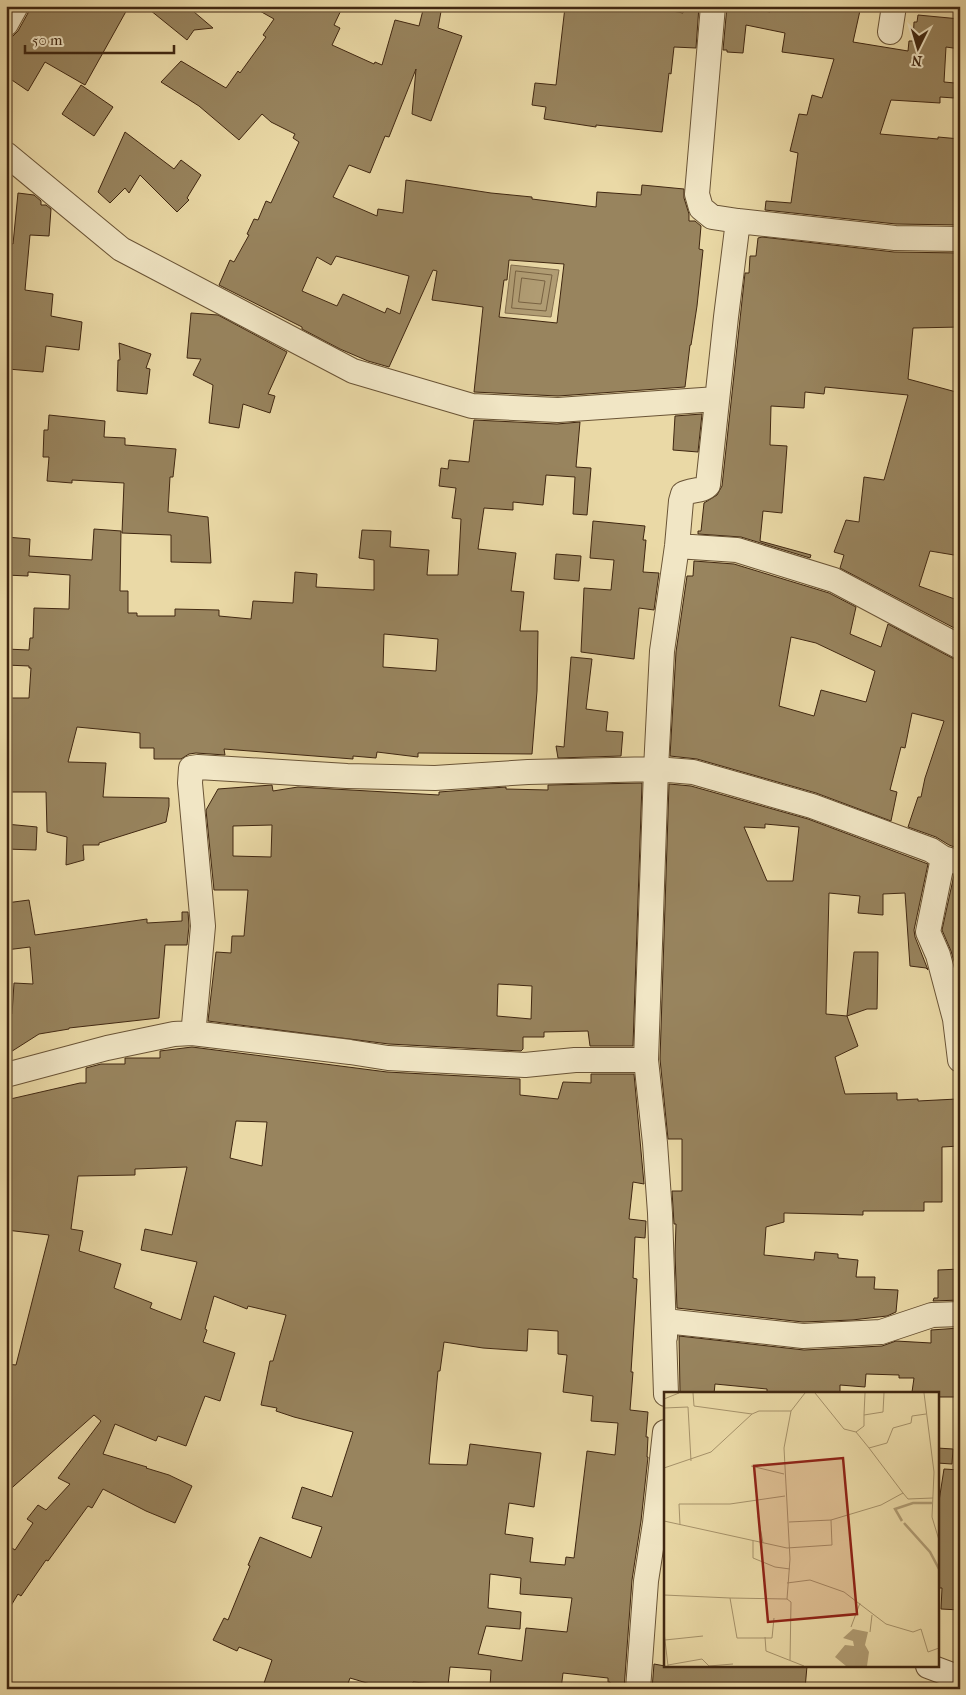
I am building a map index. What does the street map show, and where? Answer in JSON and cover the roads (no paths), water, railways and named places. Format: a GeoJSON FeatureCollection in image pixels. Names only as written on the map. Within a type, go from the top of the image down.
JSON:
{"type":"FeatureCollection","features":[{"type":"Feature","properties":{"kind":"street"},"geometry":{"type":"LineString","coordinates":[[6,24],[16,6]]}},
{"type":"Feature","properties":{"kind":"street"},"geometry":{"type":"LineString","coordinates":[[713,6],[697,194],[701,208],[712,216],[738,222],[895,238],[960,239]]}},
{"type":"Feature","properties":{"kind":"street"},"geometry":{"type":"LineString","coordinates":[[890,32],[894,6]]}},
{"type":"Feature","properties":{"kind":"street"},"geometry":{"type":"LineString","coordinates":[[6,154],[121,249],[353,370],[472,406],[558,410],[717,399]]}},
{"type":"Feature","properties":{"kind":"street"},"geometry":{"type":"LineString","coordinates":[[666,1392],[666,1342],[660,1213],[646,1060],[662,651],[683,494],[690,490],[704,489],[708,485],[738,222]]}},
{"type":"Feature","properties":{"kind":"street"},"geometry":{"type":"LineString","coordinates":[[677,546],[737,550],[834,580],[960,647]]}},
{"type":"Feature","properties":{"kind":"street"},"geometry":{"type":"LineString","coordinates":[[192,1033],[203,926],[190,783],[191,768],[262,770],[347,776],[435,778],[528,772],[656,769],[693,772],[812,806],[930,850],[951,860],[928,932],[938,955],[955,1019],[960,1060]]}},
{"type":"Feature","properties":{"kind":"street"},"geometry":{"type":"LineString","coordinates":[[6,1075],[107,1048],[174,1034],[192,1033],[388,1058],[525,1066],[575,1060],[646,1060]]}},
{"type":"Feature","properties":{"kind":"street"},"geometry":{"type":"LineString","coordinates":[[666,1342],[665,1321],[803,1336],[881,1332],[932,1315],[960,1314]]}},
{"type":"Feature","properties":{"kind":"street"},"geometry":{"type":"LineString","coordinates":[[638,1689],[656,1583],[655,1523],[664,1441]]}},
{"type":"Feature","properties":{"kind":"street"},"geometry":{"type":"LineString","coordinates":[[933,1668],[960,1678]]}},
{"type":"Feature","properties":{"kind":"water"},"geometry":{"type":"Polygon","coordinates":[[[511,265],[559,270],[551,317],[505,313],[511,265]]]}}]}
